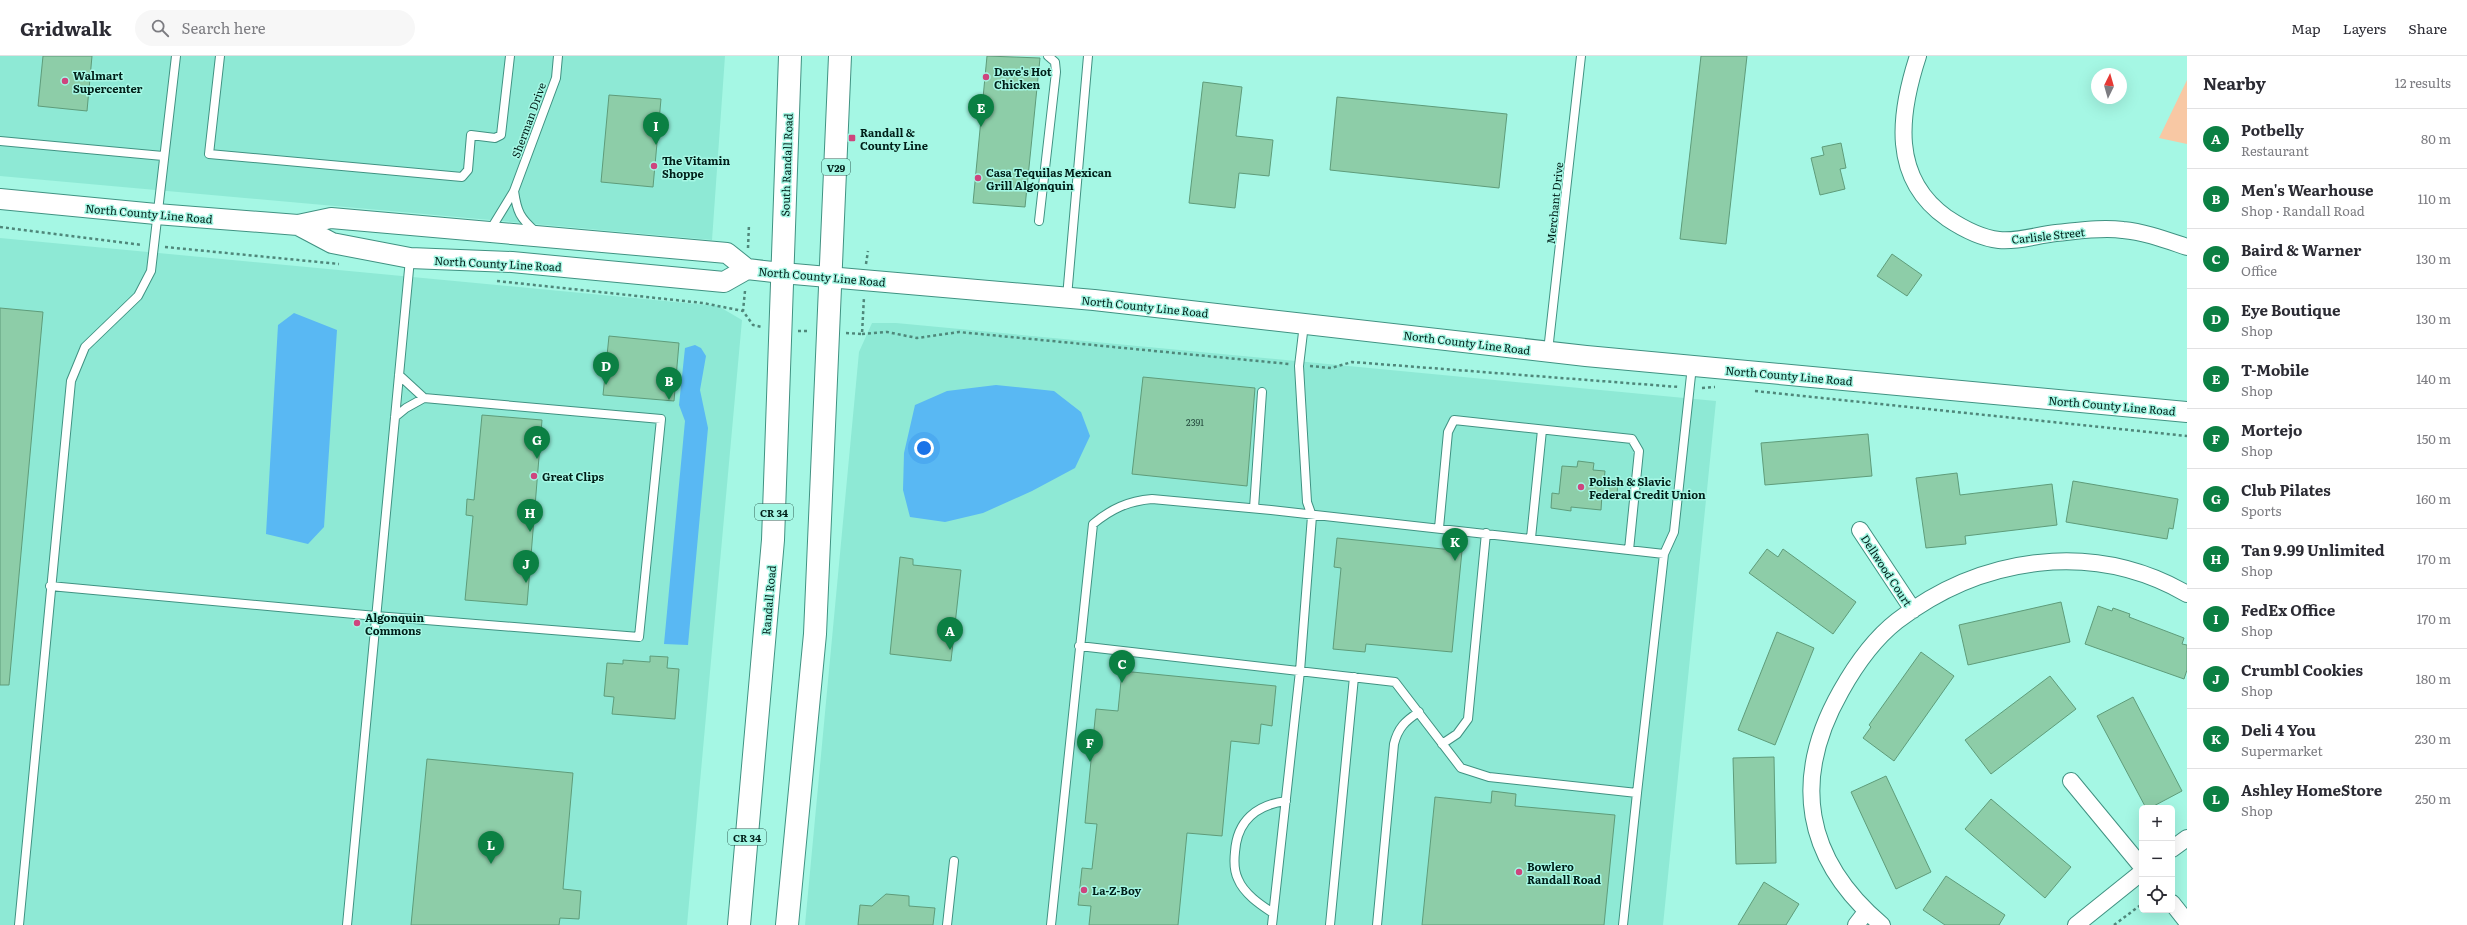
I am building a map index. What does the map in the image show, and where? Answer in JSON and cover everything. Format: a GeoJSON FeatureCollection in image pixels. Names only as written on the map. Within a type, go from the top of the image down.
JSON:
{"type":"FeatureCollection","features":[{"type":"Feature","properties":{"kind":"main road","name":"South Randall Road"},"geometry":{"type":"LineString","coordinates":[[782,273],[790,56]]}},
{"type":"Feature","properties":{"kind":"main road","name":"V29"},"geometry":{"type":"LineString","coordinates":[[831,277],[840,56]]}},
{"type":"Feature","properties":{"kind":"main road","name":"Randall Road"},"geometry":{"type":"LineString","coordinates":[[739,925],[773,540],[782,273]]}},
{"type":"Feature","properties":{"kind":"main road"},"geometry":{"type":"LineString","coordinates":[[787,925],[815,634],[827,332],[831,277]]}},
{"type":"Feature","properties":{"kind":"street","name":"Carlisle Street"},"geometry":{"type":"LineString","coordinates":[[1918,56],[1906,99],[1903,122],[1903,149],[1922,194],[1937,211],[1971,232],[1999,240],[2020,240],[2054,233],[2122,230],[2146,234],[2187,247]]}},
{"type":"Feature","properties":{"kind":"street","name":"North County Line Road"},"geometry":{"type":"LineString","coordinates":[[0,199],[156,214],[298,225],[331,218],[727,253],[747,269],[782,273],[1067,297],[1692,366],[2187,412]]}},
{"type":"Feature","properties":{"kind":"street","name":"North County Line Road"},"geometry":{"type":"LineString","coordinates":[[298,225],[332,243],[410,258],[512,262],[724,282],[747,269]]}},
{"type":"Feature","properties":{"kind":"street","name":"Dellwood Court"},"geometry":{"type":"LineString","coordinates":[[1860,530],[1913,610]]}},
{"type":"Feature","properties":{"kind":"street"},"geometry":{"type":"LineString","coordinates":[[1882,925],[1866,912],[1836,875],[1826,855],[1813,818],[1810,776],[1815,752],[1827,718],[1857,663],[1895,622],[1913,610],[1960,584],[1983,575],[2052,560],[2083,560],[2118,566],[2150,576],[2187,594]]}},
{"type":"Feature","properties":{"kind":"street"},"geometry":{"type":"LineString","coordinates":[[2071,781],[2139,863]]}},
{"type":"Feature","properties":{"kind":"street"},"geometry":{"type":"LineString","coordinates":[[2175,847],[2187,838]]}},
{"type":"Feature","properties":{"kind":"street"},"geometry":{"type":"LineString","coordinates":[[2076,925],[2139,874]]}},
{"type":"Feature","properties":{"kind":"street"},"geometry":{"type":"LineString","coordinates":[[2175,907],[2187,922]]}},
{"type":"Feature","properties":{"kind":"street"},"geometry":{"type":"LineString","coordinates":[[1856,925],[1866,912]]}},
{"type":"Feature","properties":{"kind":"lane"},"geometry":{"type":"LineString","coordinates":[[19,925],[50,586],[71,381],[87,345],[133,302],[145,285],[154,260],[156,214],[176,56]]}},
{"type":"Feature","properties":{"kind":"lane"},"geometry":{"type":"LineString","coordinates":[[220,56],[209,154],[462,177],[468,170],[471,135],[495,138],[501,135],[510,56]]}},
{"type":"Feature","properties":{"kind":"lane","name":"Sherman Drive"},"geometry":{"type":"LineString","coordinates":[[489,232],[514,191],[556,78],[558,56]]}},
{"type":"Feature","properties":{"kind":"lane"},"geometry":{"type":"LineString","coordinates":[[1039,221],[1056,72],[1055,62],[1048,56]]}},
{"type":"Feature","properties":{"kind":"lane"},"geometry":{"type":"LineString","coordinates":[[1067,297],[1088,56]]}},
{"type":"Feature","properties":{"kind":"lane","name":"Merchant Drive"},"geometry":{"type":"LineString","coordinates":[[1548,351],[1581,56]]}},
{"type":"Feature","properties":{"kind":"lane"},"geometry":{"type":"LineString","coordinates":[[0,141],[163,156]]}},
{"type":"Feature","properties":{"kind":"lane"},"geometry":{"type":"LineString","coordinates":[[514,191],[517,208],[522,219],[541,236]]}},
{"type":"Feature","properties":{"kind":"lane"},"geometry":{"type":"LineString","coordinates":[[347,925],[410,258]]}},
{"type":"Feature","properties":{"kind":"lane"},"geometry":{"type":"LineString","coordinates":[[1272,925],[1300,670],[1312,516],[1307,502],[1299,366],[1304,324]]}},
{"type":"Feature","properties":{"kind":"lane"},"geometry":{"type":"LineString","coordinates":[[1623,925],[1664,554],[1674,532],[1692,366]]}},
{"type":"Feature","properties":{"kind":"lane"},"geometry":{"type":"LineString","coordinates":[[399,374],[424,398]]}},
{"type":"Feature","properties":{"kind":"lane"},"geometry":{"type":"LineString","coordinates":[[1254,508],[1259,461],[1262,392]]}},
{"type":"Feature","properties":{"kind":"lane"},"geometry":{"type":"LineString","coordinates":[[50,586],[376,616],[639,637],[661,419],[424,398],[411,404],[395,417]]}},
{"type":"Feature","properties":{"kind":"lane"},"geometry":{"type":"LineString","coordinates":[[1439,528],[1448,432],[1454,420],[1632,439],[1639,451],[1629,550]]}},
{"type":"Feature","properties":{"kind":"lane"},"geometry":{"type":"LineString","coordinates":[[1531,538],[1542,430]]}},
{"type":"Feature","properties":{"kind":"lane"},"geometry":{"type":"LineString","coordinates":[[1051,925],[1090,536],[1093,524],[1108,512],[1133,501],[1152,499],[1254,508],[1312,516],[1486,533],[1664,554]]}},
{"type":"Feature","properties":{"kind":"lane"},"geometry":{"type":"LineString","coordinates":[[1442,744],[1456,734],[1468,719],[1486,533]]}},
{"type":"Feature","properties":{"kind":"lane"},"geometry":{"type":"LineString","coordinates":[[1079,646],[1395,682],[1461,768],[1489,777],[1637,794]]}},
{"type":"Feature","properties":{"kind":"lane"},"geometry":{"type":"LineString","coordinates":[[1330,925],[1354,677]]}},
{"type":"Feature","properties":{"kind":"lane"},"geometry":{"type":"LineString","coordinates":[[1377,925],[1394,744],[1397,732],[1405,721],[1418,712]]}},
{"type":"Feature","properties":{"kind":"lane"},"geometry":{"type":"LineString","coordinates":[[1273,913],[1256,902],[1238,880],[1234,862],[1235,844],[1241,827],[1247,817],[1267,804],[1286,801]]}},
{"type":"Feature","properties":{"kind":"lane"},"geometry":{"type":"LineString","coordinates":[[947,925],[954,861]]}},
{"type":"Feature","properties":{"kind":"path"},"geometry":{"type":"LineString","coordinates":[[749,224],[743,311],[753,325],[781,330],[862,334],[887,332],[917,338],[959,332],[1299,366],[1331,368],[1352,362],[1690,388],[1721,387]]}},
{"type":"Feature","properties":{"kind":"path"},"geometry":{"type":"LineString","coordinates":[[862,334],[868,251]]}},
{"type":"Feature","properties":{"kind":"path"},"geometry":{"type":"LineString","coordinates":[[1753,391],[2187,436]]}},
{"type":"Feature","properties":{"kind":"path"},"geometry":{"type":"LineString","coordinates":[[2114,925],[2139,906]]}},
{"type":"Feature","properties":{"kind":"shaded area"},"geometry":{"type":"Polygon","coordinates":[[[0,56],[725,56],[712,240],[0,176],[0,56]]]}},
{"type":"Feature","properties":{"kind":"shaded area"},"geometry":{"type":"Polygon","coordinates":[[[2187,80],[2187,144],[2159,138],[2187,80]]]}},
{"type":"Feature","properties":{"kind":"shaded area","name":"Algonquin Commons"},"geometry":{"type":"Polygon","coordinates":[[[0,238],[718,306],[742,320],[687,925],[0,925],[0,238]]]}},
{"type":"Feature","properties":{"kind":"shaded area"},"geometry":{"type":"Polygon","coordinates":[[[872,323],[896,323],[1716,401],[1663,925],[805,925],[859,352],[872,323]]]}},
{"type":"Feature","properties":{"kind":"water"},"geometry":{"type":"Polygon","coordinates":[[[294,313],[337,330],[324,527],[308,544],[266,534],[278,325],[294,313]]]}},
{"type":"Feature","properties":{"kind":"water"},"geometry":{"type":"Polygon","coordinates":[[[695,345],[701,348],[706,356],[700,390],[708,428],[688,645],[664,644],[685,421],[679,405],[685,348],[695,345]]]}},
{"type":"Feature","properties":{"kind":"water"},"geometry":{"type":"Polygon","coordinates":[[[996,385],[1054,391],[1081,412],[1090,436],[1075,468],[1032,491],[983,513],[945,522],[910,517],[903,490],[904,453],[915,405],[947,391],[996,385]]]}},
{"type":"Feature","properties":{"kind":"building","name":"Walmart Supercenter"},"geometry":{"type":"Polygon","coordinates":[[[43,56],[92,56],[87,111],[38,106],[43,56]]]}},
{"type":"Feature","properties":{"kind":"building"},"geometry":{"type":"Polygon","coordinates":[[[987,56],[1040,58],[1025,207],[973,203],[987,56]]]}},
{"type":"Feature","properties":{"kind":"building"},"geometry":{"type":"Polygon","coordinates":[[[1701,56],[1747,56],[1726,244],[1680,239],[1701,56]]]}},
{"type":"Feature","properties":{"kind":"building"},"geometry":{"type":"Polygon","coordinates":[[[1203,82],[1242,87],[1236,136],[1273,140],[1269,176],[1239,173],[1235,208],[1189,203],[1203,82]]]}},
{"type":"Feature","properties":{"kind":"building"},"geometry":{"type":"Polygon","coordinates":[[[609,95],[661,99],[653,187],[601,182],[609,95]]]}},
{"type":"Feature","properties":{"kind":"building"},"geometry":{"type":"Polygon","coordinates":[[[1337,97],[1507,114],[1499,188],[1330,170],[1337,97]]]}},
{"type":"Feature","properties":{"kind":"building"},"geometry":{"type":"Polygon","coordinates":[[[1841,143],[1846,168],[1840,169],[1845,189],[1820,195],[1811,158],[1824,155],[1822,147],[1841,143]]]}},
{"type":"Feature","properties":{"kind":"building"},"geometry":{"type":"Polygon","coordinates":[[[1892,254],[1922,275],[1907,296],[1877,276],[1892,254]]]}},
{"type":"Feature","properties":{"kind":"building"},"geometry":{"type":"Polygon","coordinates":[[[0,308],[43,312],[9,685],[0,685],[0,308]]]}},
{"type":"Feature","properties":{"kind":"building"},"geometry":{"type":"Polygon","coordinates":[[[609,336],[679,343],[674,401],[603,395],[609,336]]]}},
{"type":"Feature","properties":{"kind":"building"},"geometry":{"type":"Polygon","coordinates":[[[1143,377],[1255,388],[1247,486],[1132,474],[1143,377]]]}},
{"type":"Feature","properties":{"kind":"building"},"geometry":{"type":"Polygon","coordinates":[[[482,415],[542,420],[527,605],[465,600],[473,516],[466,515],[467,499],[474,500],[482,415]]]}},
{"type":"Feature","properties":{"kind":"building"},"geometry":{"type":"Polygon","coordinates":[[[1868,434],[1872,476],[1765,485],[1761,443],[1868,434]]]}},
{"type":"Feature","properties":{"kind":"building","name":"Polish & Slavic Federal Credit Union"},"geometry":{"type":"Polygon","coordinates":[[[1578,461],[1594,463],[1593,470],[1605,471],[1604,481],[1618,482],[1617,495],[1602,494],[1601,510],[1571,507],[1571,511],[1551,508],[1552,493],[1559,494],[1562,466],[1577,467],[1578,461]]]}},
{"type":"Feature","properties":{"kind":"building"},"geometry":{"type":"Polygon","coordinates":[[[1957,473],[1960,495],[2052,484],[2057,525],[1965,536],[1966,544],[1926,548],[1916,478],[1957,473]]]}},
{"type":"Feature","properties":{"kind":"building"},"geometry":{"type":"Polygon","coordinates":[[[2073,481],[2178,499],[2173,529],[2169,528],[2167,539],[2066,522],[2073,481]]]}},
{"type":"Feature","properties":{"kind":"building"},"geometry":{"type":"Polygon","coordinates":[[[1337,538],[1462,551],[1452,652],[1366,644],[1365,652],[1333,649],[1341,568],[1334,567],[1337,538]]]}},
{"type":"Feature","properties":{"kind":"building"},"geometry":{"type":"Polygon","coordinates":[[[1767,549],[1778,557],[1783,549],[1856,602],[1833,634],[1749,573],[1767,549]]]}},
{"type":"Feature","properties":{"kind":"building"},"geometry":{"type":"Polygon","coordinates":[[[900,557],[913,559],[913,565],[961,570],[951,661],[890,654],[900,557]]]}},
{"type":"Feature","properties":{"kind":"building"},"geometry":{"type":"Polygon","coordinates":[[[2061,602],[2070,642],[1968,665],[1959,625],[2061,602]]]}},
{"type":"Feature","properties":{"kind":"building"},"geometry":{"type":"Polygon","coordinates":[[[2098,606],[2112,611],[2113,608],[2130,614],[2129,617],[2184,638],[2182,644],[2187,645],[2187,670],[2184,679],[2085,644],[2098,606]]]}},
{"type":"Feature","properties":{"kind":"building"},"geometry":{"type":"Polygon","coordinates":[[[1777,632],[1814,648],[1775,745],[1738,730],[1777,632]]]}},
{"type":"Feature","properties":{"kind":"building"},"geometry":{"type":"Polygon","coordinates":[[[1921,652],[1954,676],[1894,761],[1863,738],[1871,727],[1869,725],[1921,652]]]}},
{"type":"Feature","properties":{"kind":"building"},"geometry":{"type":"Polygon","coordinates":[[[650,656],[668,657],[667,668],[679,669],[675,719],[612,714],[614,697],[604,696],[607,663],[623,664],[623,660],[650,662],[650,656]]]}},
{"type":"Feature","properties":{"kind":"building"},"geometry":{"type":"Polygon","coordinates":[[[1122,671],[1276,686],[1272,726],[1261,724],[1259,744],[1231,741],[1222,836],[1187,833],[1178,925],[1089,925],[1091,906],[1078,905],[1082,868],[1092,869],[1097,824],[1085,823],[1096,709],[1118,711],[1122,671]]]}},
{"type":"Feature","properties":{"kind":"building"},"geometry":{"type":"Polygon","coordinates":[[[2050,676],[2076,709],[1991,774],[1965,740],[2050,676]]]}},
{"type":"Feature","properties":{"kind":"building"},"geometry":{"type":"Polygon","coordinates":[[[2133,697],[2182,791],[2156,805],[2144,805],[2097,716],[2133,697]]]}},
{"type":"Feature","properties":{"kind":"building"},"geometry":{"type":"Polygon","coordinates":[[[1774,757],[1776,863],[1736,864],[1733,758],[1774,757]]]}},
{"type":"Feature","properties":{"kind":"building"},"geometry":{"type":"Polygon","coordinates":[[[427,759],[573,773],[563,889],[581,891],[579,919],[560,918],[559,925],[411,925],[427,759]]]}},
{"type":"Feature","properties":{"kind":"building"},"geometry":{"type":"Polygon","coordinates":[[[1886,776],[1931,872],[1896,889],[1851,792],[1886,776]]]}},
{"type":"Feature","properties":{"kind":"building","name":"Bowlero Randall Road"},"geometry":{"type":"Polygon","coordinates":[[[1492,791],[1516,794],[1515,806],[1615,815],[1604,925],[1422,925],[1435,797],[1491,803],[1492,791]]]}},
{"type":"Feature","properties":{"kind":"building"},"geometry":{"type":"Polygon","coordinates":[[[1991,799],[2071,867],[2045,898],[1965,829],[1991,799]]]}},
{"type":"Feature","properties":{"kind":"building"},"geometry":{"type":"Polygon","coordinates":[[[1946,876],[2005,915],[1999,925],[1945,925],[1923,910],[1946,876]]]}},
{"type":"Feature","properties":{"kind":"building"},"geometry":{"type":"Polygon","coordinates":[[[1764,882],[1799,904],[1786,925],[1738,925],[1764,882]]]}},
{"type":"Feature","properties":{"kind":"building"},"geometry":{"type":"Polygon","coordinates":[[[886,894],[909,896],[909,906],[935,908],[933,925],[858,925],[860,905],[872,906],[886,894]]]}},
{"type":"Feature","properties":{"kind":"place","name":"Dave's Hot Chicken"},"geometry":{"type":"Point","coordinates":[986,77]}},
{"type":"Feature","properties":{"kind":"place","name":"Walmart Supercenter"},"geometry":{"type":"Point","coordinates":[65,81]}},
{"type":"Feature","properties":{"kind":"place","name":"T-Mobile"},"geometry":{"type":"Point","coordinates":[981,127]}},
{"type":"Feature","properties":{"kind":"place","name":"Randall & County Line"},"geometry":{"type":"Point","coordinates":[852,138]}},
{"type":"Feature","properties":{"kind":"place","name":"FedEx Office"},"geometry":{"type":"Point","coordinates":[656,145]}},
{"type":"Feature","properties":{"kind":"place","name":"The Vitamin Shoppe"},"geometry":{"type":"Point","coordinates":[654,166]}},
{"type":"Feature","properties":{"kind":"place","name":"Casa Tequilas Mexican Grill Algonquin"},"geometry":{"type":"Point","coordinates":[978,178]}},
{"type":"Feature","properties":{"kind":"place","name":"Eye Boutique"},"geometry":{"type":"Point","coordinates":[606,385]}},
{"type":"Feature","properties":{"kind":"place","name":"Men's Wearhouse"},"geometry":{"type":"Point","coordinates":[669,400]}},
{"type":"Feature","properties":{"kind":"place","name":"Club Pilates"},"geometry":{"type":"Point","coordinates":[537,459]}},
{"type":"Feature","properties":{"kind":"place","name":"Great Clips"},"geometry":{"type":"Point","coordinates":[534,476]}},
{"type":"Feature","properties":{"kind":"place","name":"Polish & Slavic Federal Credit Union"},"geometry":{"type":"Point","coordinates":[1581,487]}},
{"type":"Feature","properties":{"kind":"place","name":"Tan 9.99 Unlimited"},"geometry":{"type":"Point","coordinates":[530,532]}},
{"type":"Feature","properties":{"kind":"place","name":"Deli 4 You"},"geometry":{"type":"Point","coordinates":[1455,561]}},
{"type":"Feature","properties":{"kind":"place","name":"Crumbl Cookies"},"geometry":{"type":"Point","coordinates":[526,583]}},
{"type":"Feature","properties":{"kind":"place","name":"Algonquin Commons"},"geometry":{"type":"Point","coordinates":[357,623]}},
{"type":"Feature","properties":{"kind":"place","name":"Potbelly"},"geometry":{"type":"Point","coordinates":[950,650]}},
{"type":"Feature","properties":{"kind":"place","name":"Baird & Warner"},"geometry":{"type":"Point","coordinates":[1122,683]}},
{"type":"Feature","properties":{"kind":"place","name":"Mortejo"},"geometry":{"type":"Point","coordinates":[1090,762]}},
{"type":"Feature","properties":{"kind":"place","name":"Ashley HomeStore"},"geometry":{"type":"Point","coordinates":[491,864]}},
{"type":"Feature","properties":{"kind":"place","name":"Bowlero Randall Road"},"geometry":{"type":"Point","coordinates":[1519,872]}},
{"type":"Feature","properties":{"kind":"place","name":"La-Z-Boy"},"geometry":{"type":"Point","coordinates":[1084,890]}}]}
